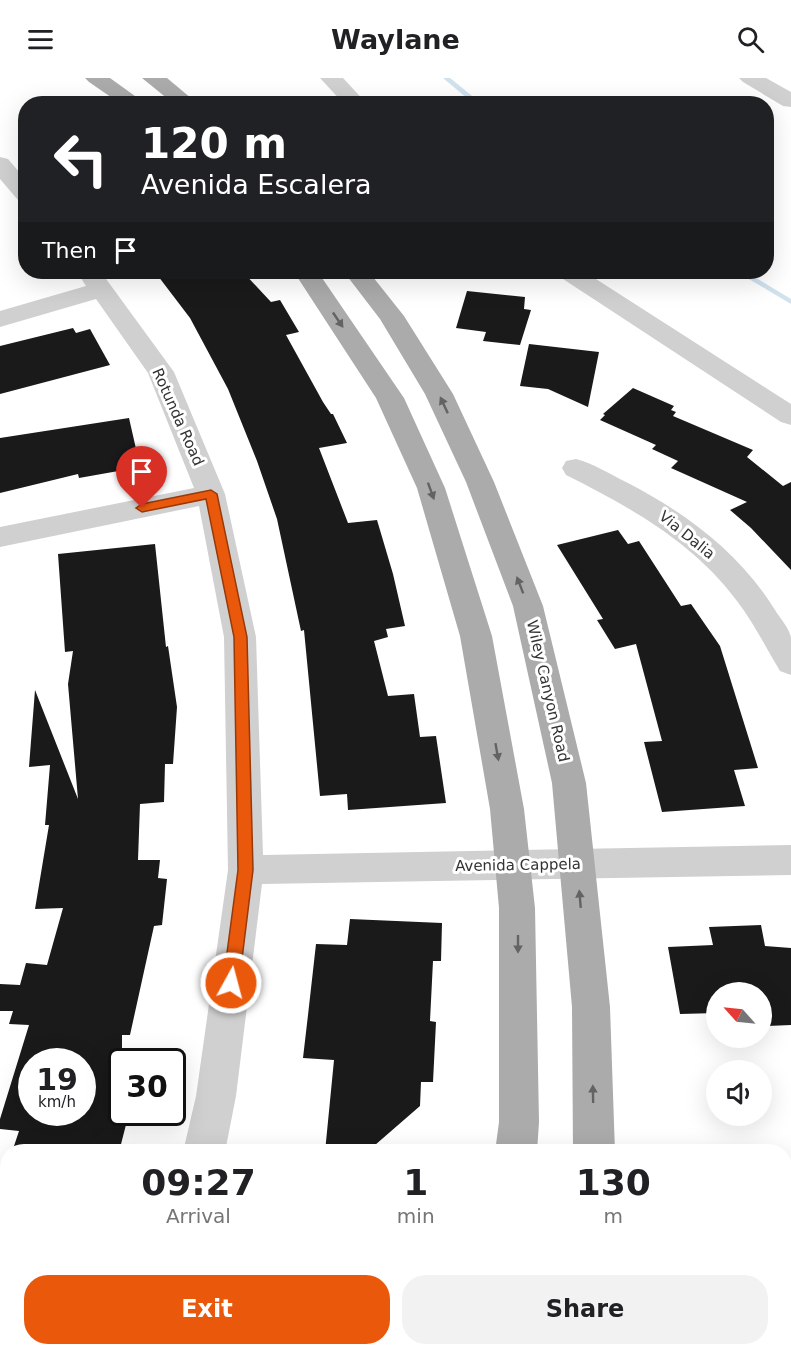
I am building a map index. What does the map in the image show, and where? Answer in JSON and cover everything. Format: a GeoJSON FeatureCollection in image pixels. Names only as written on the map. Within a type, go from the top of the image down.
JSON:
{"type":"FeatureCollection","features":[{"type":"Feature","properties":{"kind":"main road"},"geometry":{"type":"LineString","coordinates":[[96,78],[124,96]]}},
{"type":"Feature","properties":{"kind":"main road"},"geometry":{"type":"LineString","coordinates":[[153,78],[177,96]]}},
{"type":"Feature","properties":{"kind":"main road"},"geometry":{"type":"LineString","coordinates":[[311,279],[390,398],[431,488],[476,636],[507,810],[517,908],[519,1122],[517,1144]]}},
{"type":"Feature","properties":{"kind":"main road","name":"Wiley Canyon Road"},"geometry":{"type":"LineString","coordinates":[[362,279],[391,316],[439,394],[480,482],[528,606],[569,783],[591,1007],[594,1144]]}},
{"type":"Feature","properties":{"kind":"street"},"geometry":{"type":"LineString","coordinates":[[331,78],[349,96]]}},
{"type":"Feature","properties":{"kind":"street"},"geometry":{"type":"LineString","coordinates":[[750,78],[791,101]]}},
{"type":"Feature","properties":{"kind":"street"},"geometry":{"type":"LineString","coordinates":[[0,164],[18,185]]}},
{"type":"Feature","properties":{"kind":"street"},"geometry":{"type":"LineString","coordinates":[[580,279],[791,416]]}},
{"type":"Feature","properties":{"kind":"street"},"geometry":{"type":"LineString","coordinates":[[0,319],[96,280]]}},
{"type":"Feature","properties":{"kind":"street","name":"Rotunda Road"},"geometry":{"type":"LineString","coordinates":[[96,280],[161,372],[211,494],[240,637],[246,870],[216,1096],[206,1144]]}},
{"type":"Feature","properties":{"kind":"street","name":"Via Dalia"},"geometry":{"type":"LineString","coordinates":[[576,468],[647,503],[708,548],[748,593],[791,663]]}},
{"type":"Feature","properties":{"kind":"street"},"geometry":{"type":"LineString","coordinates":[[0,537],[211,494]]}},
{"type":"Feature","properties":{"kind":"street","name":"Avenida Cappela"},"geometry":{"type":"LineString","coordinates":[[246,870],[791,860]]}},
{"type":"Feature","properties":{"kind":"building"},"geometry":{"type":"Polygon","coordinates":[[[160,279],[250,279],[271,302],[280,300],[299,332],[286,335],[323,402],[333,414],[347,443],[319,448],[348,523],[377,520],[393,574],[405,626],[386,629],[388,637],[374,641],[388,696],[414,694],[420,737],[436,736],[446,803],[348,810],[347,794],[320,796],[304,630],[301,631],[277,519],[228,389],[190,318],[160,279]]]}},
{"type":"Feature","properties":{"kind":"building"},"geometry":{"type":"Polygon","coordinates":[[[467,291],[525,297],[524,309],[531,310],[520,345],[483,341],[486,332],[456,328],[467,291]]]}},
{"type":"Feature","properties":{"kind":"building"},"geometry":{"type":"Polygon","coordinates":[[[73,328],[76,333],[90,329],[110,365],[0,394],[0,346],[73,328]]]}},
{"type":"Feature","properties":{"kind":"building"},"geometry":{"type":"Polygon","coordinates":[[[529,344],[599,352],[588,407],[548,389],[520,386],[529,344]]]}},
{"type":"Feature","properties":{"kind":"building"},"geometry":{"type":"Polygon","coordinates":[[[633,388],[674,406],[671,410],[676,412],[673,416],[753,450],[747,457],[783,486],[791,482],[791,570],[751,528],[730,510],[747,502],[671,468],[678,461],[652,449],[656,445],[600,420],[605,415],[603,414],[633,388]]]}},
{"type":"Feature","properties":{"kind":"building"},"geometry":{"type":"Polygon","coordinates":[[[129,418],[139,462],[123,465],[124,470],[79,478],[78,474],[0,493],[0,438],[129,418]]]}},
{"type":"Feature","properties":{"kind":"building"},"geometry":{"type":"Polygon","coordinates":[[[618,530],[628,544],[639,541],[681,606],[691,604],[720,646],[758,768],[734,770],[745,806],[662,812],[644,742],[662,741],[636,644],[615,649],[597,620],[603,619],[557,545],[618,530]]]}},
{"type":"Feature","properties":{"kind":"building"},"geometry":{"type":"Polygon","coordinates":[[[155,544],[166,647],[168,646],[177,707],[173,764],[165,764],[164,802],[140,804],[138,860],[160,860],[158,878],[167,879],[162,925],[154,926],[130,1035],[122,1035],[122,1048],[108,1048],[108,1126],[126,1126],[121,1144],[15,1144],[19,1131],[0,1129],[0,1119],[18,1061],[18,1126],[96,1126],[96,1048],[22,1048],[29,1025],[9,1024],[13,1011],[0,1011],[0,984],[20,985],[26,963],[47,965],[63,908],[35,909],[49,825],[45,825],[50,765],[29,767],[35,690],[78,799],[68,684],[73,651],[65,652],[58,554],[155,544]]]}},
{"type":"Feature","properties":{"kind":"building"},"geometry":{"type":"Polygon","coordinates":[[[350,919],[442,923],[441,961],[433,961],[430,1021],[436,1022],[433,1082],[421,1082],[420,1106],[376,1144],[326,1144],[334,1060],[303,1058],[316,944],[347,945],[350,919]]]}},
{"type":"Feature","properties":{"kind":"building"},"geometry":{"type":"Polygon","coordinates":[[[761,925],[765,946],[791,948],[791,1025],[772,1026],[772,982],[706,982],[706,1013],[680,1014],[668,947],[713,945],[709,927],[761,925]]]}},
{"type":"Feature","properties":{"kind":"waterway"},"geometry":{"type":"LineString","coordinates":[[446,78],[469,96]]}},
{"type":"Feature","properties":{"kind":"waterway"},"geometry":{"type":"LineString","coordinates":[[753,279],[791,302]]}},
{"type":"Feature","properties":{"kind":"route"},"geometry":{"type":"LineString","coordinates":[[142,508],[211,494],[240,637],[246,870],[231,983]]}}]}
